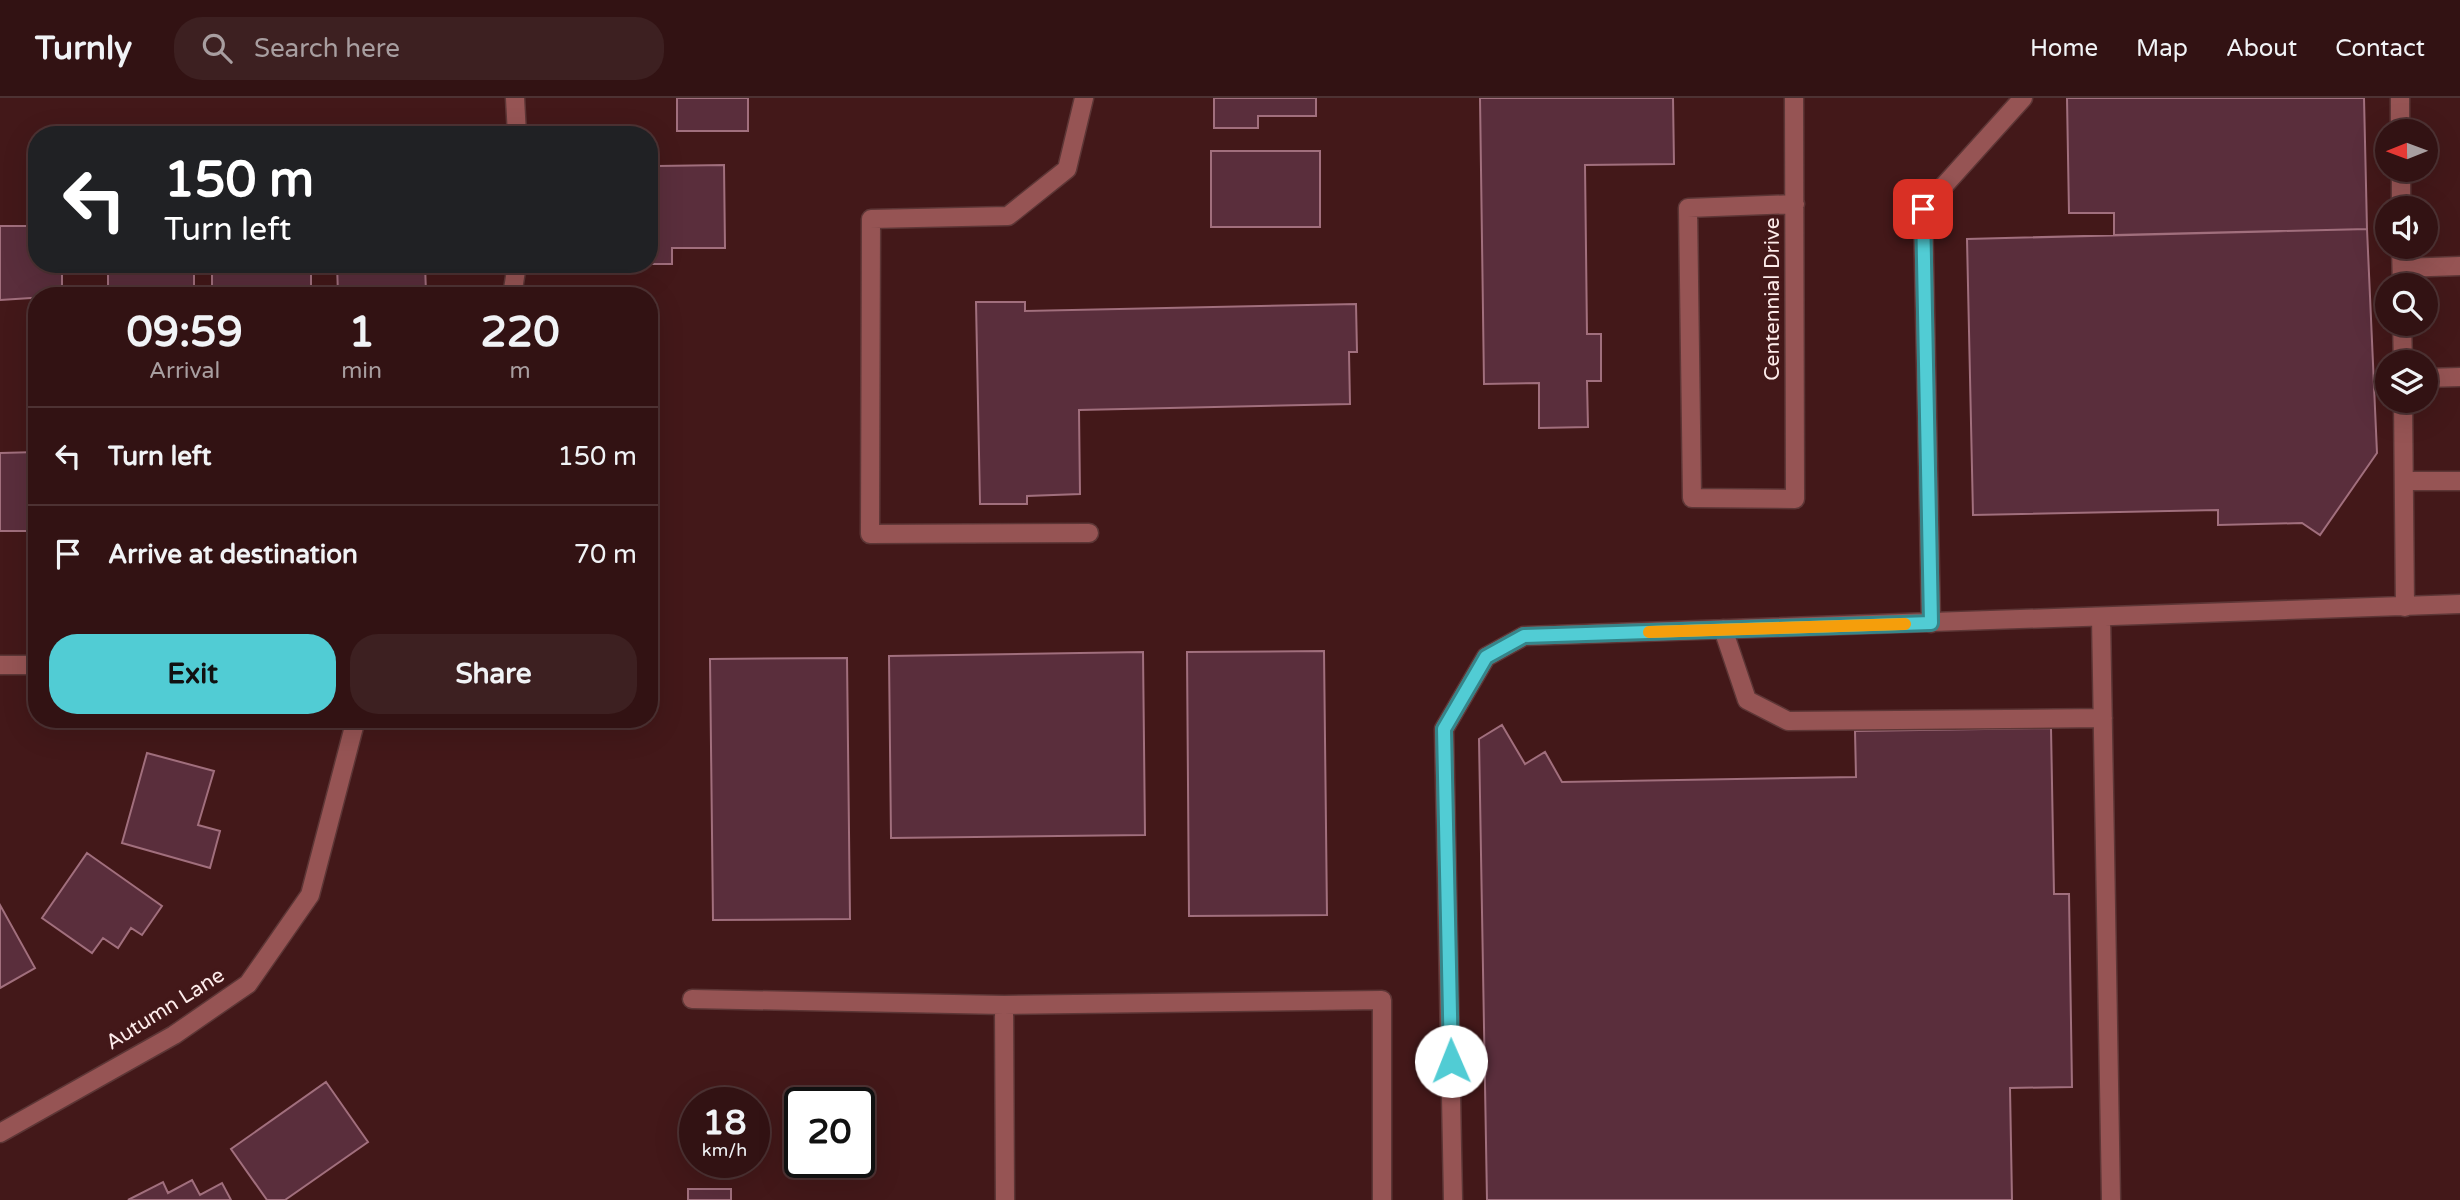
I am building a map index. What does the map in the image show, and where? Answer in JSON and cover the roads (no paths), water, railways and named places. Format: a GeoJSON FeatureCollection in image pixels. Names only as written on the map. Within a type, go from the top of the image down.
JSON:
{"type":"FeatureCollection","features":[{"type":"Feature","properties":{"kind":"street"},"geometry":{"type":"LineString","coordinates":[[515,98],[517,126]]}},
{"type":"Feature","properties":{"kind":"street"},"geometry":{"type":"LineString","coordinates":[[1084,98],[1067,169],[1008,216],[871,219],[870,534],[1089,533]]}},
{"type":"Feature","properties":{"kind":"street","name":"Centennial Drive"},"geometry":{"type":"LineString","coordinates":[[1794,98],[1795,205],[1795,499],[1692,498],[1688,208],[1795,205]]}},
{"type":"Feature","properties":{"kind":"street"},"geometry":{"type":"LineString","coordinates":[[1931,623],[1923,209],[2023,98]]}},
{"type":"Feature","properties":{"kind":"street"},"geometry":{"type":"LineString","coordinates":[[2400,98],[2400,119]]}},
{"type":"Feature","properties":{"kind":"street"},"geometry":{"type":"LineString","coordinates":[[2419,273],[2460,266]]}},
{"type":"Feature","properties":{"kind":"street"},"geometry":{"type":"LineString","coordinates":[[2438,378],[2460,377]]}},
{"type":"Feature","properties":{"kind":"street"},"geometry":{"type":"LineString","coordinates":[[2403,413],[2405,607]]}},
{"type":"Feature","properties":{"kind":"street"},"geometry":{"type":"LineString","coordinates":[[2404,481],[2460,481]]}},
{"type":"Feature","properties":{"kind":"street"},"geometry":{"type":"LineString","coordinates":[[1453,1200],[1444,729],[1486,657],[1524,636],[2460,604]]}},
{"type":"Feature","properties":{"kind":"street"},"geometry":{"type":"LineString","coordinates":[[2101,617],[2111,1200]]}},
{"type":"Feature","properties":{"kind":"street"},"geometry":{"type":"LineString","coordinates":[[1723,629],[1747,700],[1788,721],[2103,718]]}},
{"type":"Feature","properties":{"kind":"street"},"geometry":{"type":"LineString","coordinates":[[0,665],[28,665]]}},
{"type":"Feature","properties":{"kind":"street","name":"Autumn Lane"},"geometry":{"type":"LineString","coordinates":[[0,1133],[174,1035],[248,984],[310,895],[354,728]]}},
{"type":"Feature","properties":{"kind":"street"},"geometry":{"type":"LineString","coordinates":[[692,999],[1004,1005],[1382,1000],[1382,1200]]}},
{"type":"Feature","properties":{"kind":"street"},"geometry":{"type":"LineString","coordinates":[[1004,1005],[1004,1200]]}}]}
